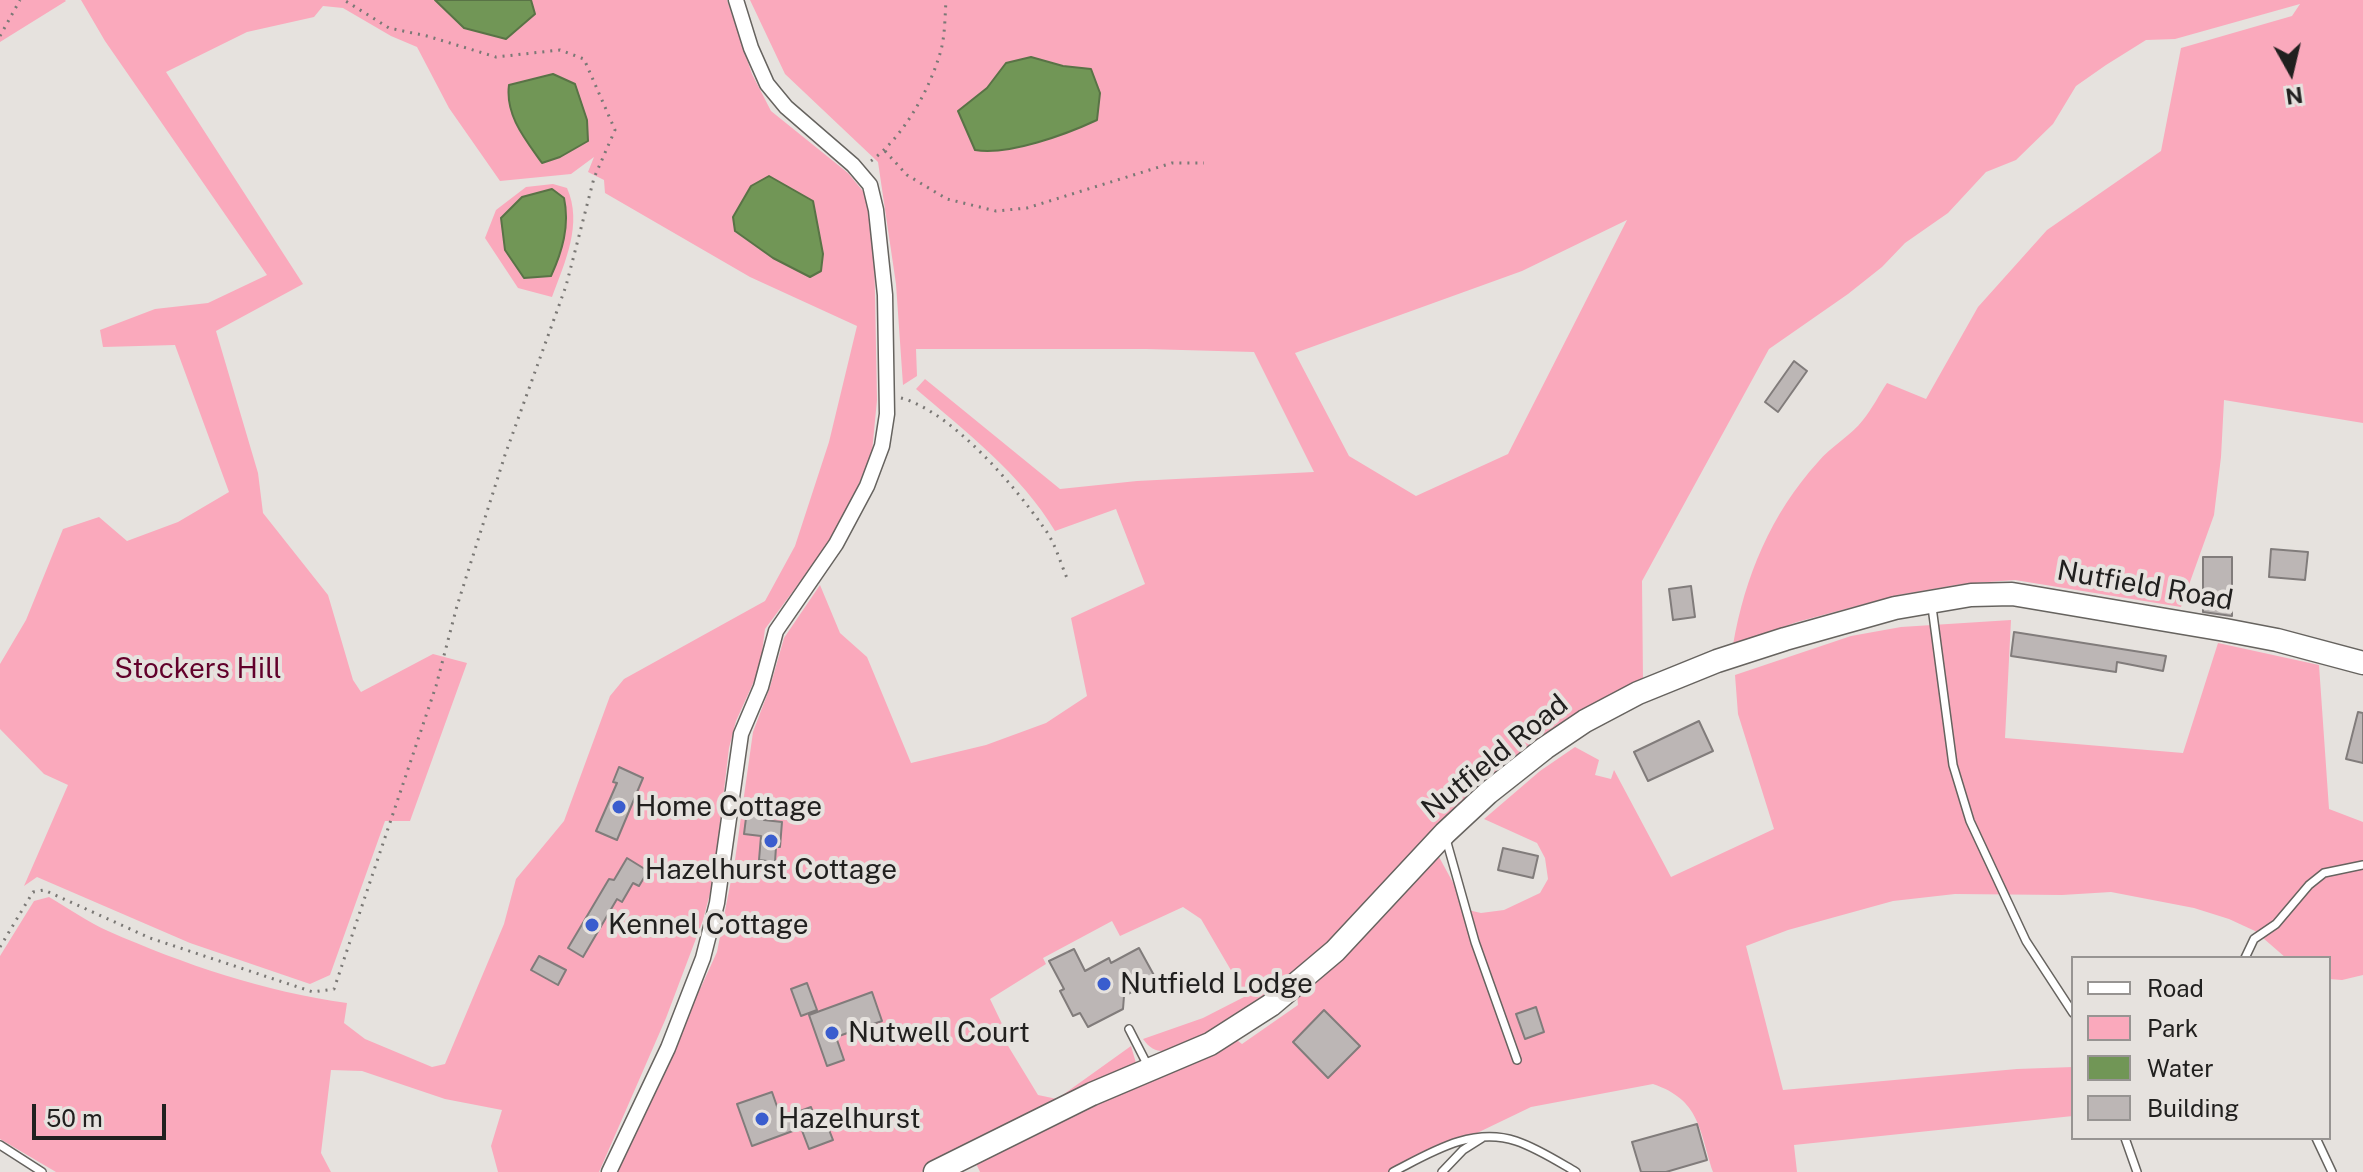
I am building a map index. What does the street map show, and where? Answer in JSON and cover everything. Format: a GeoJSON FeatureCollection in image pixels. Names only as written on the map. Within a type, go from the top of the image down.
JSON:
{"type":"FeatureCollection","features":[{"type":"Feature","properties":{"kind":"main road","name":"Nutfield Road"},"geometry":{"type":"LineString","coordinates":[[935,1172],[1092,1094],[1210,1044],[1297,985],[1335,951],[1445,833],[1488,793],[1545,748],[1585,721],[1638,693],[1717,661],[1785,639],[1931,600],[2012,594],[2238,633],[2363,663]]}},
{"type":"Feature","properties":{"kind":"street"},"geometry":{"type":"LineString","coordinates":[[609,1172],[668,1048],[703,958],[717,903],[741,734],[761,687],[776,631],[836,544],[867,486],[882,446],[887,394],[885,295],[881,244],[870,185],[786,107],[767,84],[751,48],[736,0]]}},
{"type":"Feature","properties":{"kind":"lane"},"geometry":{"type":"LineString","coordinates":[[1931,600],[1953,765],[1962,798],[2026,941],[2071,1010]]}},
{"type":"Feature","properties":{"kind":"lane"},"geometry":{"type":"LineString","coordinates":[[1445,833],[1475,942],[1517,1060]]}},
{"type":"Feature","properties":{"kind":"lane"},"geometry":{"type":"LineString","coordinates":[[2246,956],[2254,939],[2276,924],[2309,885],[2324,873],[2363,865]]}},
{"type":"Feature","properties":{"kind":"lane"},"geometry":{"type":"LineString","coordinates":[[1129,1029],[1150,1070]]}},
{"type":"Feature","properties":{"kind":"lane"},"geometry":{"type":"LineString","coordinates":[[1442,1172],[1463,1150],[1483,1136]]}},
{"type":"Feature","properties":{"kind":"lane"},"geometry":{"type":"LineString","coordinates":[[1393,1172],[1457,1141],[1483,1136],[1513,1140],[1576,1172]]}},
{"type":"Feature","properties":{"kind":"lane"},"geometry":{"type":"LineString","coordinates":[[2126,1140],[2137,1172]]}},
{"type":"Feature","properties":{"kind":"lane"},"geometry":{"type":"LineString","coordinates":[[2317,1140],[2332,1172]]}},
{"type":"Feature","properties":{"kind":"lane"},"geometry":{"type":"LineString","coordinates":[[0,1145],[42,1172]]}},
{"type":"Feature","properties":{"kind":"path"},"geometry":{"type":"LineString","coordinates":[[0,36],[20,0]]}},
{"type":"Feature","properties":{"kind":"path"},"geometry":{"type":"LineString","coordinates":[[0,947],[33,892],[44,890],[150,938],[313,992],[334,989],[436,686],[457,606],[505,455],[566,286],[594,178],[615,130],[584,59],[560,50],[496,57],[389,28],[344,0]]}},
{"type":"Feature","properties":{"kind":"path"},"geometry":{"type":"LineString","coordinates":[[858,171],[885,151],[902,131],[934,70],[942,48],[946,0]]}},
{"type":"Feature","properties":{"kind":"path"},"geometry":{"type":"LineString","coordinates":[[885,151],[907,175],[947,199],[996,211],[1027,208],[1172,163],[1204,163]]}},
{"type":"Feature","properties":{"kind":"path"},"geometry":{"type":"LineString","coordinates":[[887,394],[920,403],[956,429],[1046,530],[1067,578]]}},
{"type":"Feature","properties":{"kind":"green space"},"geometry":{"type":"Polygon","coordinates":[[[0,0],[65,0],[66,1],[0,42],[0,0]]]}},
{"type":"Feature","properties":{"kind":"green space","name":"Stockers Hill"},"geometry":{"type":"Polygon","coordinates":[[[81,0],[727,0],[752,74],[771,111],[848,173],[867,196],[874,243],[877,400],[872,452],[854,495],[825,548],[765,629],[760,668],[736,721],[729,748],[713,882],[703,920],[666,1018],[599,1172],[498,1172],[491,1146],[502,1110],[445,1099],[362,1071],[331,1070],[321,1153],[331,1172],[56,1172],[0,1139],[0,956],[34,901],[49,897],[108,931],[165,955],[255,984],[347,1003],[344,1023],[365,1039],[432,1067],[445,1064],[504,924],[516,879],[564,821],[610,696],[624,679],[765,601],[795,546],[829,442],[857,326],[750,277],[605,193],[604,180],[588,172],[594,157],[571,174],[500,181],[449,108],[417,47],[343,8],[323,6],[314,17],[247,32],[166,72],[303,284],[216,331],[258,473],[263,513],[328,595],[353,680],[361,692],[433,654],[467,663],[410,821],[385,821],[330,975],[310,984],[190,943],[37,877],[24,886],[68,785],[44,774],[0,729],[0,664],[26,620],[63,529],[99,517],[127,541],[178,522],[229,492],[175,345],[103,347],[100,330],[155,309],[208,303],[267,275],[105,41],[81,0]],[[770,176],[735,232],[773,258],[810,277],[812,201],[770,176]]]}},
{"type":"Feature","properties":{"kind":"green space"},"geometry":{"type":"Polygon","coordinates":[[[750,0],[2363,0],[2363,423],[2224,400],[2214,515],[2181,607],[2015,580],[1962,584],[1898,595],[1797,622],[1733,645],[1745,595],[1762,547],[1787,503],[1818,462],[1858,426],[1887,383],[1926,399],[1978,307],[2047,230],[2161,151],[2181,48],[2292,16],[2300,4],[2175,39],[2146,40],[2076,86],[2053,124],[2016,160],[1986,172],[1948,213],[1905,243],[1882,267],[1769,349],[1642,581],[1643,681],[1558,729],[1479,786],[1424,838],[1321,950],[1263,1000],[1180,1047],[1157,1050],[1143,1039],[1203,1018],[1246,996],[1201,919],[1183,907],[1120,936],[1112,921],[1043,958],[1046,964],[990,999],[1004,1028],[1002,1036],[1038,1095],[1057,1099],[1131,1046],[1136,1063],[1131,1070],[921,1172],[616,1172],[693,997],[717,952],[735,860],[753,732],[784,638],[820,585],[840,633],[867,657],[911,763],[986,745],[1046,723],[1087,696],[1071,618],[1145,584],[1116,509],[1055,531],[1009,472],[916,389],[925,379],[1060,489],[1137,481],[1314,472],[1254,352],[916,349],[917,376],[903,385],[896,284],[878,162],[785,74],[750,0]],[[1627,220],[1522,271],[1295,353],[1349,456],[1416,496],[1508,454],[1627,220]]]}},
{"type":"Feature","properties":{"kind":"green space"},"geometry":{"type":"Polygon","coordinates":[[[553,184],[567,188],[573,229],[552,297],[518,288],[485,238],[496,210],[526,187],[553,184]]]}},
{"type":"Feature","properties":{"kind":"green space"},"geometry":{"type":"Polygon","coordinates":[[[2011,620],[2005,738],[2183,753],[2218,643],[2319,665],[2329,809],[2363,822],[2363,975],[2331,979],[2331,956],[2284,956],[2255,931],[2229,919],[2194,908],[2111,892],[1955,894],[1893,901],[1788,930],[1746,946],[1783,1090],[2071,1067],[2071,1116],[1794,1145],[1797,1172],[1713,1172],[1700,1129],[1689,1108],[1680,1098],[1653,1084],[1531,1107],[1396,1172],[980,1172],[972,1155],[1226,1032],[1242,1044],[1298,1005],[1297,993],[1439,857],[1468,910],[1481,913],[1504,910],[1540,893],[1548,879],[1545,858],[1537,843],[1484,819],[1540,771],[1575,747],[1599,760],[1595,775],[1611,779],[1614,770],[1671,877],[1774,829],[1738,714],[1735,675],[1851,636],[1901,627],[2011,620]]]}},
{"type":"Feature","properties":{"kind":"water"},"geometry":{"type":"Polygon","coordinates":[[[435,0],[531,0],[535,14],[506,39],[464,28],[435,0]]]}},
{"type":"Feature","properties":{"kind":"water"},"geometry":{"type":"Polygon","coordinates":[[[1031,57],[1063,66],[1091,69],[1100,93],[1097,120],[1020,147],[975,150],[958,111],[987,88],[1006,63],[1031,57]]]}},
{"type":"Feature","properties":{"kind":"water"},"geometry":{"type":"Polygon","coordinates":[[[553,74],[575,84],[587,120],[588,141],[542,163],[513,117],[509,85],[553,74]]]}},
{"type":"Feature","properties":{"kind":"water"},"geometry":{"type":"Polygon","coordinates":[[[769,176],[813,201],[823,254],[821,271],[810,277],[773,258],[735,231],[733,217],[751,186],[769,176]]]}},
{"type":"Feature","properties":{"kind":"water"},"geometry":{"type":"Polygon","coordinates":[[[552,189],[564,198],[566,219],[562,248],[551,276],[524,278],[505,250],[501,218],[522,197],[552,189]]]}},
{"type":"Feature","properties":{"kind":"building"},"geometry":{"type":"Polygon","coordinates":[[[1794,361],[1807,371],[1778,412],[1765,402],[1794,361]]]}},
{"type":"Feature","properties":{"kind":"building"},"geometry":{"type":"Polygon","coordinates":[[[2271,549],[2308,552],[2305,580],[2269,577],[2271,549]]]}},
{"type":"Feature","properties":{"kind":"building"},"geometry":{"type":"Polygon","coordinates":[[[2203,557],[2232,557],[2232,616],[2203,612],[2203,557]]]}},
{"type":"Feature","properties":{"kind":"building"},"geometry":{"type":"Polygon","coordinates":[[[1691,586],[1695,617],[1673,620],[1669,589],[1691,586]]]}},
{"type":"Feature","properties":{"kind":"building"},"geometry":{"type":"Polygon","coordinates":[[[2014,632],[2166,656],[2163,671],[2117,662],[2116,672],[2011,656],[2014,632]]]}},
{"type":"Feature","properties":{"kind":"building"},"geometry":{"type":"Polygon","coordinates":[[[2358,712],[2363,713],[2363,763],[2346,759],[2358,712]]]}},
{"type":"Feature","properties":{"kind":"building"},"geometry":{"type":"Polygon","coordinates":[[[1699,721],[1713,751],[1648,781],[1634,752],[1699,721]]]}},
{"type":"Feature","properties":{"kind":"building","name":"Home Cottage"},"geometry":{"type":"Polygon","coordinates":[[[619,767],[643,778],[617,840],[596,831],[617,783],[613,782],[619,767]]]}},
{"type":"Feature","properties":{"kind":"building","name":"Hazelhurst Cottage"},"geometry":{"type":"Polygon","coordinates":[[[747,810],[765,812],[764,820],[782,822],[775,862],[759,860],[761,836],[744,834],[747,810]]]}},
{"type":"Feature","properties":{"kind":"building"},"geometry":{"type":"Polygon","coordinates":[[[1503,848],[1538,856],[1533,878],[1498,870],[1503,848]]]}},
{"type":"Feature","properties":{"kind":"building","name":"Kennel Cottage"},"geometry":{"type":"Polygon","coordinates":[[[627,858],[648,871],[639,886],[633,883],[622,902],[617,899],[583,957],[568,948],[609,879],[614,880],[627,858]]]}},
{"type":"Feature","properties":{"kind":"building","name":"Nutfield Lodge"},"geometry":{"type":"Polygon","coordinates":[[[1139,948],[1156,979],[1124,996],[1123,1009],[1088,1027],[1080,1013],[1073,1016],[1060,991],[1064,989],[1049,961],[1074,949],[1085,971],[1109,958],[1111,963],[1139,948]]]}},
{"type":"Feature","properties":{"kind":"building"},"geometry":{"type":"Polygon","coordinates":[[[539,956],[566,970],[558,985],[531,970],[539,956]]]}},
{"type":"Feature","properties":{"kind":"building"},"geometry":{"type":"Polygon","coordinates":[[[807,983],[817,1010],[801,1016],[791,989],[807,983]]]}},
{"type":"Feature","properties":{"kind":"building","name":"Nutwell Court"},"geometry":{"type":"Polygon","coordinates":[[[872,992],[882,1021],[836,1037],[844,1060],[827,1066],[809,1015],[872,992]]]}},
{"type":"Feature","properties":{"kind":"building"},"geometry":{"type":"Polygon","coordinates":[[[1536,1007],[1544,1032],[1525,1039],[1516,1014],[1536,1007]]]}},
{"type":"Feature","properties":{"kind":"building"},"geometry":{"type":"Polygon","coordinates":[[[1324,1010],[1360,1046],[1328,1078],[1293,1042],[1324,1010]]]}},
{"type":"Feature","properties":{"kind":"building","name":"Hazelhurst"},"geometry":{"type":"Polygon","coordinates":[[[772,1092],[781,1118],[811,1107],[818,1125],[826,1122],[833,1140],[809,1149],[801,1128],[752,1146],[737,1104],[772,1092]]]}},
{"type":"Feature","properties":{"kind":"building"},"geometry":{"type":"Polygon","coordinates":[[[1697,1124],[1707,1160],[1666,1172],[1641,1172],[1632,1142],[1697,1124]]]}},
{"type":"Feature","properties":{"kind":"place","name":"Home Cottage"},"geometry":{"type":"Point","coordinates":[619,807]}},
{"type":"Feature","properties":{"kind":"place","name":"Hazelhurst Cottage"},"geometry":{"type":"Point","coordinates":[771,841]}},
{"type":"Feature","properties":{"kind":"place","name":"Kennel Cottage"},"geometry":{"type":"Point","coordinates":[592,925]}},
{"type":"Feature","properties":{"kind":"place","name":"Nutfield Lodge"},"geometry":{"type":"Point","coordinates":[1104,984]}},
{"type":"Feature","properties":{"kind":"place","name":"Nutwell Court"},"geometry":{"type":"Point","coordinates":[832,1033]}},
{"type":"Feature","properties":{"kind":"place","name":"Hazelhurst"},"geometry":{"type":"Point","coordinates":[762,1119]}}]}
